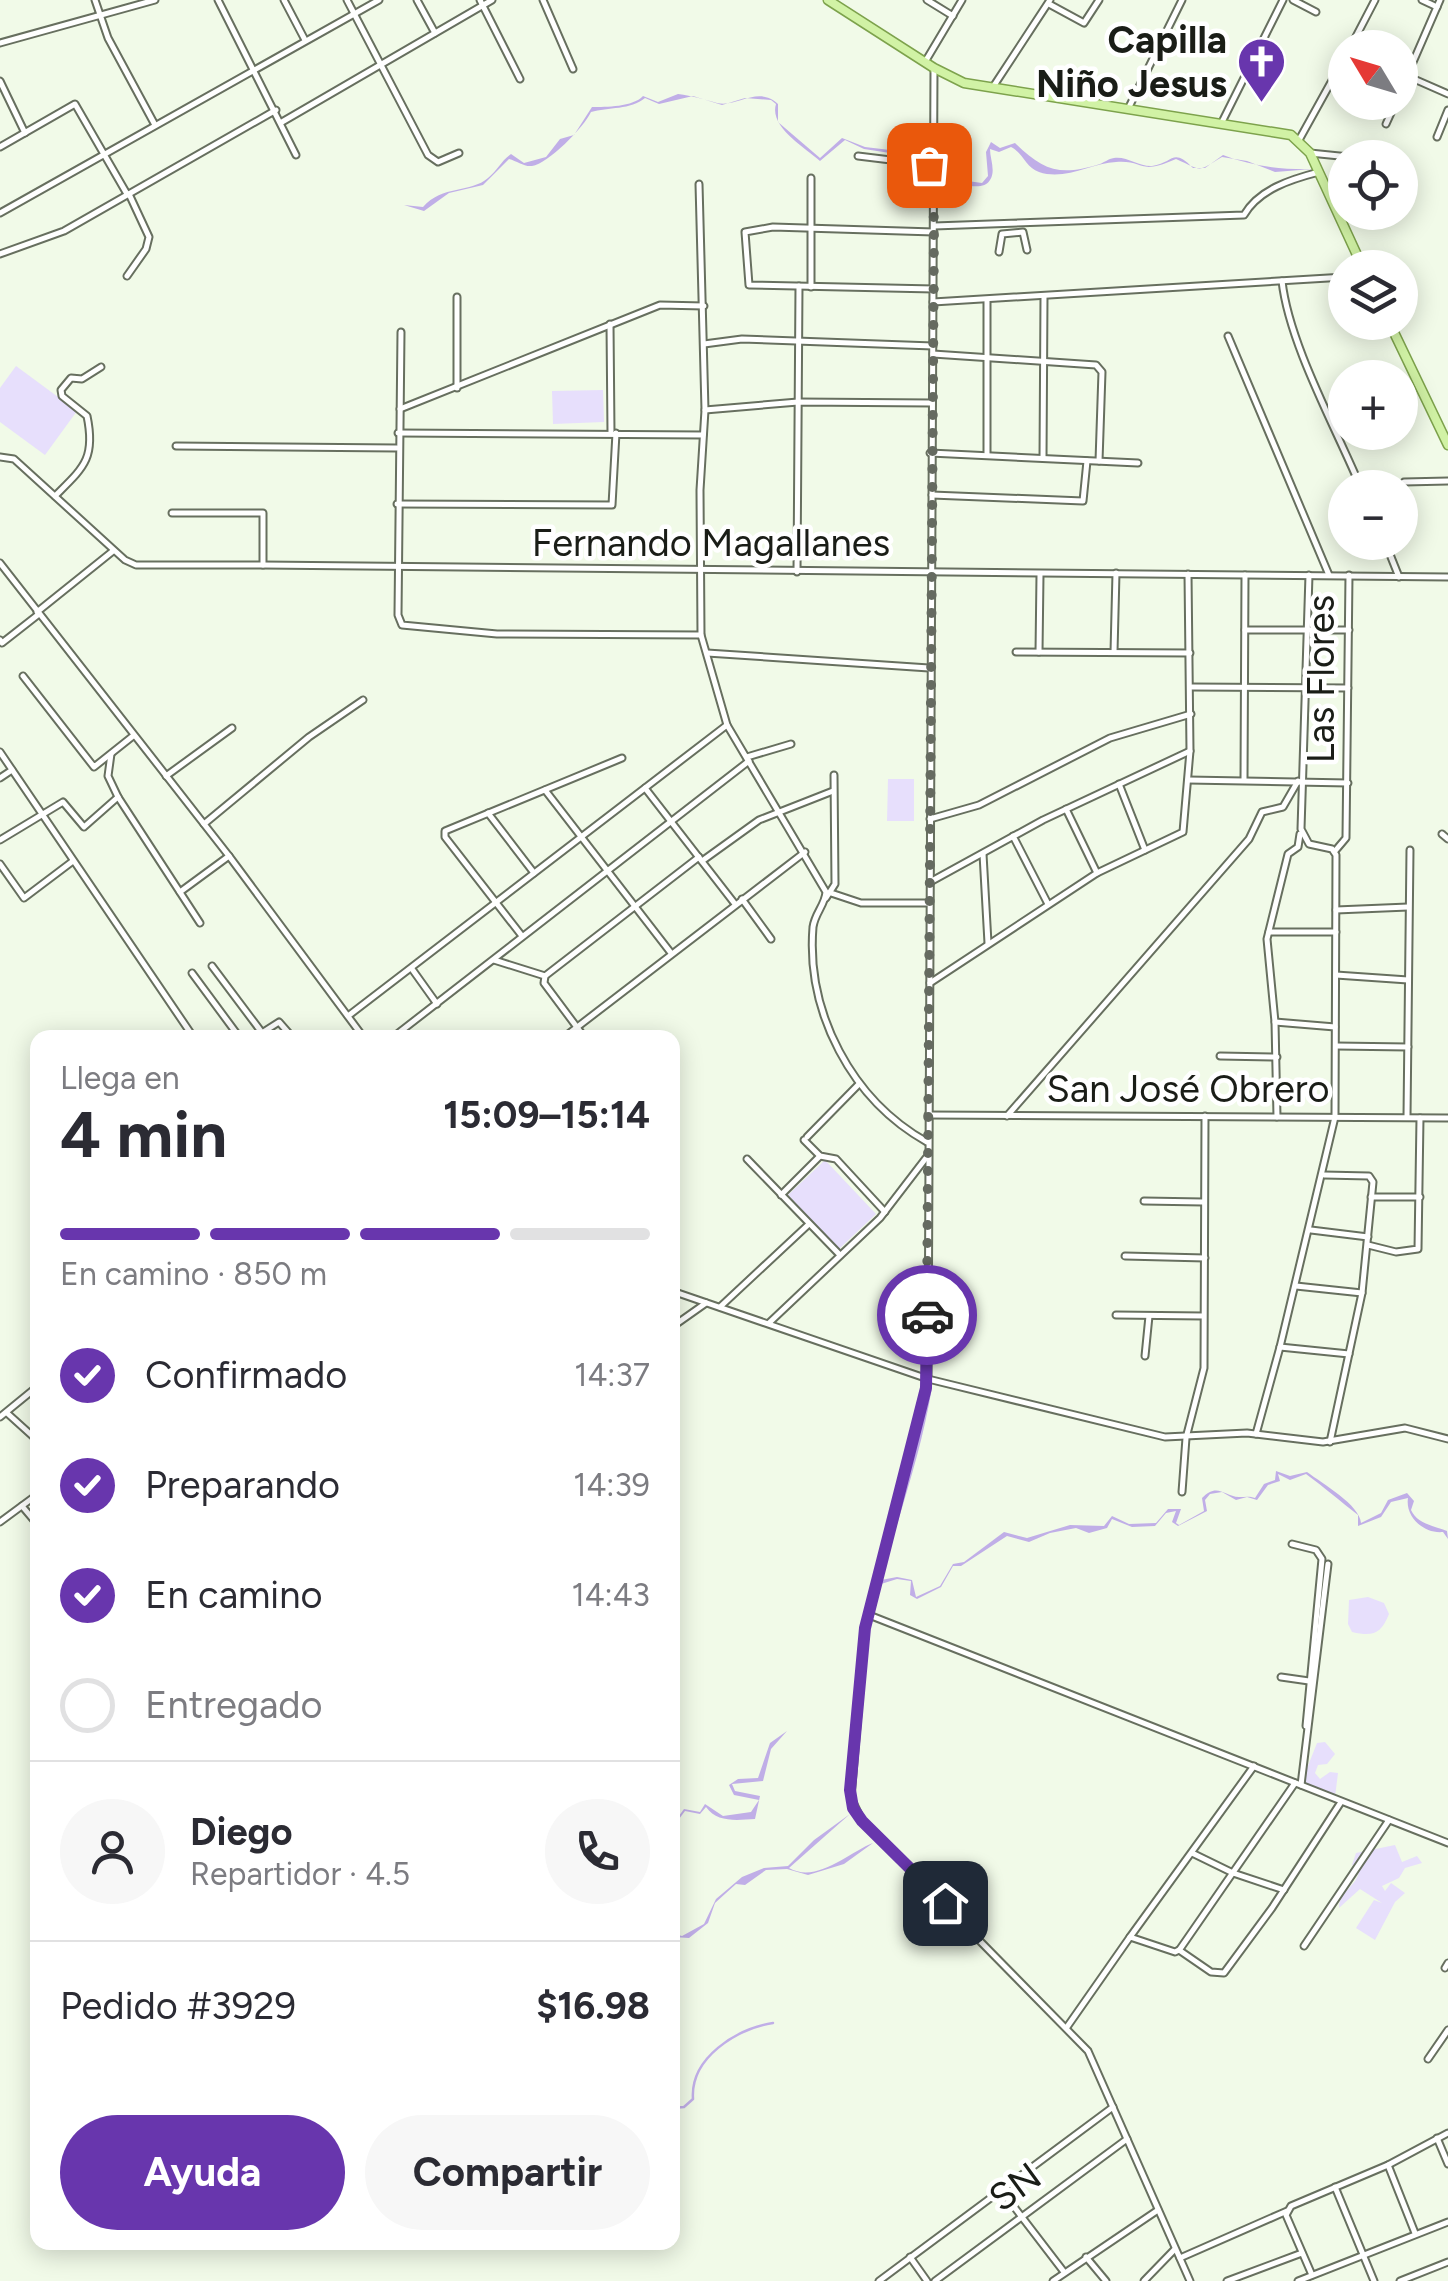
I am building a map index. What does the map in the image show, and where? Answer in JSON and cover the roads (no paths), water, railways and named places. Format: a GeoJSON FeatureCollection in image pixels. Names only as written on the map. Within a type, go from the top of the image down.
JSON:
{"type":"FeatureCollection","features":[{"type":"Feature","properties":{"kind":"main road"},"geometry":{"type":"LineString","coordinates":[[828,0],[964,83],[1222,122],[1284,133],[1300,140],[1310,152],[1355,250]]}},
{"type":"Feature","properties":{"kind":"main road"},"geometry":{"type":"LineString","coordinates":[[1398,340],[1448,445]]}},
{"type":"Feature","properties":{"kind":"street"},"geometry":{"type":"LineString","coordinates":[[95,0],[155,124]]}},
{"type":"Feature","properties":{"kind":"street"},"geometry":{"type":"LineString","coordinates":[[218,0],[296,155]]}},
{"type":"Feature","properties":{"kind":"street"},"geometry":{"type":"LineString","coordinates":[[284,0],[305,40]]}},
{"type":"Feature","properties":{"kind":"street"},"geometry":{"type":"LineString","coordinates":[[347,0],[428,156],[438,162],[459,153]]}},
{"type":"Feature","properties":{"kind":"street"},"geometry":{"type":"LineString","coordinates":[[0,213],[379,0]]}},
{"type":"Feature","properties":{"kind":"street"},"geometry":{"type":"LineString","coordinates":[[417,0],[435,32]]}},
{"type":"Feature","properties":{"kind":"street"},"geometry":{"type":"LineString","coordinates":[[282,122],[492,0]]}},
{"type":"Feature","properties":{"kind":"street"},"geometry":{"type":"LineString","coordinates":[[543,0],[574,69]]}},
{"type":"Feature","properties":{"kind":"street"},"geometry":{"type":"LineString","coordinates":[[847,13],[853,0]]}},
{"type":"Feature","properties":{"kind":"street"},"geometry":{"type":"LineString","coordinates":[[927,0],[953,16]]}},
{"type":"Feature","properties":{"kind":"street"},"geometry":{"type":"LineString","coordinates":[[925,62],[962,0]]}},
{"type":"Feature","properties":{"kind":"street"},"geometry":{"type":"LineString","coordinates":[[992,89],[1049,2],[1084,23],[1099,0]]}},
{"type":"Feature","properties":{"kind":"street"},"geometry":{"type":"LineString","coordinates":[[1128,109],[1182,0]]}},
{"type":"Feature","properties":{"kind":"street"},"geometry":{"type":"LineString","coordinates":[[1222,122],[1282,0]]}},
{"type":"Feature","properties":{"kind":"street"},"geometry":{"type":"LineString","coordinates":[[1292,0],[1316,12]]}},
{"type":"Feature","properties":{"kind":"street"},"geometry":{"type":"LineString","coordinates":[[1359,30],[1374,0]]}},
{"type":"Feature","properties":{"kind":"street"},"geometry":{"type":"LineString","coordinates":[[1418,48],[1439,3],[1422,0]]}},
{"type":"Feature","properties":{"kind":"street"},"geometry":{"type":"LineString","coordinates":[[0,43],[150,1]]}},
{"type":"Feature","properties":{"kind":"street"},"geometry":{"type":"LineString","coordinates":[[482,3],[520,79]]}},
{"type":"Feature","properties":{"kind":"street"},"geometry":{"type":"LineString","coordinates":[[934,68],[928,1379],[868,1614],[850,1790],[855,1812],[1093,2059],[1190,2281]]}},
{"type":"Feature","properties":{"kind":"street"},"geometry":{"type":"LineString","coordinates":[[0,82],[25,133]]}},
{"type":"Feature","properties":{"kind":"street"},"geometry":{"type":"LineString","coordinates":[[1418,85],[1448,94]]}},
{"type":"Feature","properties":{"kind":"street"},"geometry":{"type":"LineString","coordinates":[[1300,140],[1328,91]]}},
{"type":"Feature","properties":{"kind":"street"},"geometry":{"type":"LineString","coordinates":[[0,148],[76,104],[150,237],[127,276]]}},
{"type":"Feature","properties":{"kind":"street"},"geometry":{"type":"LineString","coordinates":[[0,254],[64,231],[276,110]]}},
{"type":"Feature","properties":{"kind":"street"},"geometry":{"type":"LineString","coordinates":[[1437,138],[1448,110]]}},
{"type":"Feature","properties":{"kind":"street"},"geometry":{"type":"LineString","coordinates":[[1386,124],[1388,120]]}},
{"type":"Feature","properties":{"kind":"street"},"geometry":{"type":"LineString","coordinates":[[1310,152],[1328,154]]}},
{"type":"Feature","properties":{"kind":"street"},"geometry":{"type":"LineString","coordinates":[[858,156],[932,165]]}},
{"type":"Feature","properties":{"kind":"street"},"geometry":{"type":"LineString","coordinates":[[934,289],[747,284],[745,232],[750,228],[934,229],[1013,222],[1244,215],[1250,204],[1276,186],[1319,172]]}},
{"type":"Feature","properties":{"kind":"street"},"geometry":{"type":"LineString","coordinates":[[811,178],[812,288]]}},
{"type":"Feature","properties":{"kind":"street"},"geometry":{"type":"LineString","coordinates":[[699,184],[706,410],[702,435],[701,635],[727,725],[829,896],[861,903],[928,904]]}},
{"type":"Feature","properties":{"kind":"street"},"geometry":{"type":"LineString","coordinates":[[1013,222],[1013,233]]}},
{"type":"Feature","properties":{"kind":"street"},"geometry":{"type":"LineString","coordinates":[[999,252],[1000,234],[1013,233],[1025,234],[1027,250]]}},
{"type":"Feature","properties":{"kind":"street"},"geometry":{"type":"LineString","coordinates":[[933,302],[1328,278]]}},
{"type":"Feature","properties":{"kind":"street"},"geometry":{"type":"LineString","coordinates":[[1282,281],[1284,304],[1353,470]]}},
{"type":"Feature","properties":{"kind":"street"},"geometry":{"type":"LineString","coordinates":[[796,572],[799,286]]}},
{"type":"Feature","properties":{"kind":"street"},"geometry":{"type":"LineString","coordinates":[[457,388],[458,297]]}},
{"type":"Feature","properties":{"kind":"street"},"geometry":{"type":"LineString","coordinates":[[1042,458],[1044,297]]}},
{"type":"Feature","properties":{"kind":"street"},"geometry":{"type":"LineString","coordinates":[[987,300],[987,455]]}},
{"type":"Feature","properties":{"kind":"street"},"geometry":{"type":"LineString","coordinates":[[400,409],[660,304],[704,306]]}},
{"type":"Feature","properties":{"kind":"street"},"geometry":{"type":"LineString","coordinates":[[397,504],[612,505],[610,324]]}},
{"type":"Feature","properties":{"kind":"street"},"geometry":{"type":"LineString","coordinates":[[401,332],[398,615],[406,629],[497,634],[701,635]]}},
{"type":"Feature","properties":{"kind":"street"},"geometry":{"type":"LineString","coordinates":[[1228,336],[1330,575]]}},
{"type":"Feature","properties":{"kind":"street"},"geometry":{"type":"LineString","coordinates":[[704,344],[742,340],[933,350],[1100,368],[1099,461]]}},
{"type":"Feature","properties":{"kind":"street"},"geometry":{"type":"LineString","coordinates":[[55,496],[84,466],[90,450],[87,416],[62,396],[61,390],[71,378],[82,379],[102,367]]}},
{"type":"Feature","properties":{"kind":"street"},"geometry":{"type":"LineString","coordinates":[[706,410],[798,402],[932,403]]}},
{"type":"Feature","properties":{"kind":"street"},"geometry":{"type":"LineString","coordinates":[[398,432],[702,435]]}},
{"type":"Feature","properties":{"kind":"street"},"geometry":{"type":"LineString","coordinates":[[176,446],[397,448]]}},
{"type":"Feature","properties":{"kind":"street"},"geometry":{"type":"LineString","coordinates":[[930,452],[1138,463]]}},
{"type":"Feature","properties":{"kind":"street","name":"Fernando Magallanes"},"geometry":{"type":"LineString","coordinates":[[0,457],[14,459],[125,560],[150,568],[263,565],[1448,577]]}},
{"type":"Feature","properties":{"kind":"street"},"geometry":{"type":"LineString","coordinates":[[932,495],[1083,501],[1086,460]]}},
{"type":"Feature","properties":{"kind":"street"},"geometry":{"type":"LineString","coordinates":[[1418,482],[1448,481]]}},
{"type":"Feature","properties":{"kind":"street"},"geometry":{"type":"LineString","coordinates":[[172,512],[264,513],[263,565]]}},
{"type":"Feature","properties":{"kind":"street"},"geometry":{"type":"LineString","coordinates":[[0,640],[114,550]]}},
{"type":"Feature","properties":{"kind":"street"},"geometry":{"type":"LineString","coordinates":[[1392,560],[1399,577]]}},
{"type":"Feature","properties":{"kind":"street"},"geometry":{"type":"LineString","coordinates":[[0,563],[229,856],[358,1030]]}},
{"type":"Feature","properties":{"kind":"street"},"geometry":{"type":"LineString","coordinates":[[1114,652],[1116,573]]}},
{"type":"Feature","properties":{"kind":"street"},"geometry":{"type":"LineString","coordinates":[[1040,574],[1040,652]]}},
{"type":"Feature","properties":{"kind":"street"},"geometry":{"type":"LineString","coordinates":[[930,983],[1097,873],[1183,832],[1192,687],[1188,574]]}},
{"type":"Feature","properties":{"kind":"street"},"geometry":{"type":"LineString","coordinates":[[1244,780],[1245,575]]}},
{"type":"Feature","properties":{"kind":"street"},"geometry":{"type":"LineString","coordinates":[[1277,1117],[1276,1022],[1268,932],[1288,854],[1299,845],[1301,830],[1310,575]]}},
{"type":"Feature","properties":{"kind":"street","name":"Las Flores"},"geometry":{"type":"LineString","coordinates":[[1256,1434],[1311,1230],[1335,1117],[1334,851],[1346,838],[1349,575]]}},
{"type":"Feature","properties":{"kind":"street"},"geometry":{"type":"LineString","coordinates":[[1245,630],[1348,630]]}},
{"type":"Feature","properties":{"kind":"street"},"geometry":{"type":"LineString","coordinates":[[1016,652],[1190,653]]}},
{"type":"Feature","properties":{"kind":"street"},"geometry":{"type":"LineString","coordinates":[[708,653],[930,668]]}},
{"type":"Feature","properties":{"kind":"street"},"geometry":{"type":"LineString","coordinates":[[23,676],[94,768],[134,735]]}},
{"type":"Feature","properties":{"kind":"street"},"geometry":{"type":"LineString","coordinates":[[1192,687],[1348,688]]}},
{"type":"Feature","properties":{"kind":"street"},"geometry":{"type":"LineString","coordinates":[[204,824],[310,737],[363,700]]}},
{"type":"Feature","properties":{"kind":"street"},"geometry":{"type":"LineString","coordinates":[[929,819],[979,804],[1110,738],[1191,714]]}},
{"type":"Feature","properties":{"kind":"street"},"geometry":{"type":"LineString","coordinates":[[348,1016],[727,725]]}},
{"type":"Feature","properties":{"kind":"street"},"geometry":{"type":"LineString","coordinates":[[166,776],[232,728]]}},
{"type":"Feature","properties":{"kind":"street"},"geometry":{"type":"LineString","coordinates":[[403,1030],[748,759],[790,744]]}},
{"type":"Feature","properties":{"kind":"street"},"geometry":{"type":"LineString","coordinates":[[929,882],[1066,809],[1190,751]]}},
{"type":"Feature","properties":{"kind":"street"},"geometry":{"type":"LineString","coordinates":[[0,752],[189,1030]]}},
{"type":"Feature","properties":{"kind":"street"},"geometry":{"type":"LineString","coordinates":[[111,754],[108,776],[118,797],[200,923]]}},
{"type":"Feature","properties":{"kind":"street"},"geometry":{"type":"LineString","coordinates":[[522,936],[444,836],[445,831],[622,758]]}},
{"type":"Feature","properties":{"kind":"street"},"geometry":{"type":"LineString","coordinates":[[0,778],[12,770]]}},
{"type":"Feature","properties":{"kind":"street"},"geometry":{"type":"LineString","coordinates":[[834,775],[834,884],[814,923],[814,974],[838,1051],[859,1084],[894,1118],[927,1142]]}},
{"type":"Feature","properties":{"kind":"street"},"geometry":{"type":"LineString","coordinates":[[1188,780],[1348,783]]}},
{"type":"Feature","properties":{"kind":"street"},"geometry":{"type":"LineString","coordinates":[[1007,1116],[1249,838],[1262,812],[1282,806],[1301,782]]}},
{"type":"Feature","properties":{"kind":"street"},"geometry":{"type":"LineString","coordinates":[[1119,784],[1145,850]]}},
{"type":"Feature","properties":{"kind":"street"},"geometry":{"type":"LineString","coordinates":[[645,788],[735,904]]}},
{"type":"Feature","properties":{"kind":"street"},"geometry":{"type":"LineString","coordinates":[[545,790],[671,952]]}},
{"type":"Feature","properties":{"kind":"street"},"geometry":{"type":"LineString","coordinates":[[580,1030],[544,983],[545,976],[700,859],[779,809],[833,792]]}},
{"type":"Feature","properties":{"kind":"street"},"geometry":{"type":"LineString","coordinates":[[0,840],[63,802],[84,827],[118,797]]}},
{"type":"Feature","properties":{"kind":"street"},"geometry":{"type":"LineString","coordinates":[[1066,809],[1097,873]]}},
{"type":"Feature","properties":{"kind":"street"},"geometry":{"type":"LineString","coordinates":[[488,813],[534,873]]}},
{"type":"Feature","properties":{"kind":"street"},"geometry":{"type":"LineString","coordinates":[[1301,830],[1309,844],[1334,851]]}},
{"type":"Feature","properties":{"kind":"street"},"geometry":{"type":"LineString","coordinates":[[1014,836],[1048,904]]}},
{"type":"Feature","properties":{"kind":"street"},"geometry":{"type":"LineString","coordinates":[[1407,1117],[1410,850]]}},
{"type":"Feature","properties":{"kind":"street"},"geometry":{"type":"LineString","coordinates":[[572,1030],[805,852]]}},
{"type":"Feature","properties":{"kind":"street"},"geometry":{"type":"LineString","coordinates":[[983,854],[988,944]]}},
{"type":"Feature","properties":{"kind":"street"},"geometry":{"type":"LineString","coordinates":[[180,892],[229,856]]}},
{"type":"Feature","properties":{"kind":"street"},"geometry":{"type":"LineString","coordinates":[[0,864],[24,898],[74,862]]}},
{"type":"Feature","properties":{"kind":"street"},"geometry":{"type":"LineString","coordinates":[[742,899],[770,940]]}},
{"type":"Feature","properties":{"kind":"street"},"geometry":{"type":"LineString","coordinates":[[1336,910],[1410,908]]}},
{"type":"Feature","properties":{"kind":"street"},"geometry":{"type":"LineString","coordinates":[[1268,932],[1336,932]]}},
{"type":"Feature","properties":{"kind":"street"},"geometry":{"type":"LineString","coordinates":[[494,960],[545,976]]}},
{"type":"Feature","properties":{"kind":"street"},"geometry":{"type":"LineString","coordinates":[[212,966],[260,1030]]}},
{"type":"Feature","properties":{"kind":"street"},"geometry":{"type":"LineString","coordinates":[[412,968],[437,1004]]}},
{"type":"Feature","properties":{"kind":"street"},"geometry":{"type":"LineString","coordinates":[[192,973],[234,1030]]}},
{"type":"Feature","properties":{"kind":"street"},"geometry":{"type":"LineString","coordinates":[[1336,975],[1408,980]]}},
{"type":"Feature","properties":{"kind":"street"},"geometry":{"type":"LineString","coordinates":[[1276,1022],[1335,1027]]}},
{"type":"Feature","properties":{"kind":"street"},"geometry":{"type":"LineString","coordinates":[[1335,1046],[1408,1047]]}},
{"type":"Feature","properties":{"kind":"street"},"geometry":{"type":"LineString","coordinates":[[1220,1056],[1276,1057]]}},
{"type":"Feature","properties":{"kind":"street"},"geometry":{"type":"LineString","coordinates":[[859,1084],[806,1139],[820,1156],[836,1160],[885,1212]]}},
{"type":"Feature","properties":{"kind":"street","name":"San José Obrero"},"geometry":{"type":"LineString","coordinates":[[928,1115],[1448,1118]]}},
{"type":"Feature","properties":{"kind":"street"},"geometry":{"type":"LineString","coordinates":[[1182,1492],[1186,1438],[1202,1386],[1205,1116]]}},
{"type":"Feature","properties":{"kind":"street"},"geometry":{"type":"LineString","coordinates":[[1311,1230],[1368,1241],[1396,1252],[1418,1249],[1420,1118]]}},
{"type":"Feature","properties":{"kind":"street"},"geometry":{"type":"LineString","coordinates":[[768,1324],[885,1212],[928,1155]]}},
{"type":"Feature","properties":{"kind":"street"},"geometry":{"type":"LineString","coordinates":[[781,1195],[820,1156]]}},
{"type":"Feature","properties":{"kind":"street"},"geometry":{"type":"LineString","coordinates":[[746,1160],[840,1255]]}},
{"type":"Feature","properties":{"kind":"street"},"geometry":{"type":"LineString","coordinates":[[1324,1174],[1369,1176],[1373,1182],[1362,1292],[1330,1442]]}},
{"type":"Feature","properties":{"kind":"street"},"geometry":{"type":"LineString","coordinates":[[1372,1197],[1420,1197]]}},
{"type":"Feature","properties":{"kind":"street"},"geometry":{"type":"LineString","coordinates":[[1144,1201],[1203,1202]]}},
{"type":"Feature","properties":{"kind":"street"},"geometry":{"type":"LineString","coordinates":[[719,1308],[809,1224]]}},
{"type":"Feature","properties":{"kind":"street"},"geometry":{"type":"LineString","coordinates":[[1124,1256],[1205,1258]]}},
{"type":"Feature","properties":{"kind":"street"},"geometry":{"type":"LineString","coordinates":[[1295,1286],[1362,1292]]}},
{"type":"Feature","properties":{"kind":"street"},"geometry":{"type":"LineString","coordinates":[[680,1294],[928,1379],[1164,1437],[1256,1434],[1330,1442],[1405,1428],[1448,1440]]}},
{"type":"Feature","properties":{"kind":"street"},"geometry":{"type":"LineString","coordinates":[[680,1321],[706,1303]]}},
{"type":"Feature","properties":{"kind":"street"},"geometry":{"type":"LineString","coordinates":[[1116,1315],[1205,1316]]}},
{"type":"Feature","properties":{"kind":"street"},"geometry":{"type":"LineString","coordinates":[[1145,1356],[1149,1316]]}},
{"type":"Feature","properties":{"kind":"street"},"geometry":{"type":"LineString","coordinates":[[1280,1347],[1348,1354]]}},
{"type":"Feature","properties":{"kind":"street"},"geometry":{"type":"LineString","coordinates":[[30,1393],[3,1415],[30,1435]]}},
{"type":"Feature","properties":{"kind":"street"},"geometry":{"type":"LineString","coordinates":[[0,1522],[30,1500]]}},
{"type":"Feature","properties":{"kind":"street"},"geometry":{"type":"LineString","coordinates":[[22,1506],[30,1516]]}},
{"type":"Feature","properties":{"kind":"street"},"geometry":{"type":"LineString","coordinates":[[1292,1544],[1316,1550],[1322,1559],[1309,1681],[1308,1734]]}},
{"type":"Feature","properties":{"kind":"street"},"geometry":{"type":"LineString","coordinates":[[1130,1937],[1179,1950],[1298,1784],[1308,1734],[1328,1564]]}},
{"type":"Feature","properties":{"kind":"street"},"geometry":{"type":"LineString","coordinates":[[868,1614],[1448,1843]]}},
{"type":"Feature","properties":{"kind":"street"},"geometry":{"type":"LineString","coordinates":[[1281,1677],[1309,1681]]}},
{"type":"Feature","properties":{"kind":"street"},"geometry":{"type":"LineString","coordinates":[[1066,2027],[1254,1766]]}},
{"type":"Feature","properties":{"kind":"street"},"geometry":{"type":"LineString","coordinates":[[1179,1950],[1211,1972],[1224,1973],[1341,1801]]}},
{"type":"Feature","properties":{"kind":"street"},"geometry":{"type":"LineString","coordinates":[[1304,1946],[1390,1820]]}},
{"type":"Feature","properties":{"kind":"street"},"geometry":{"type":"LineString","coordinates":[[1192,1852],[1233,1874],[1284,1890]]}},
{"type":"Feature","properties":{"kind":"street"},"geometry":{"type":"LineString","coordinates":[[1428,2059],[1448,2030]]}},
{"type":"Feature","properties":{"kind":"street"},"geometry":{"type":"LineString","coordinates":[[879,2281],[1114,2107]]}},
{"type":"Feature","properties":{"kind":"street"},"geometry":{"type":"LineString","coordinates":[[1180,2258],[1388,2165],[1448,2133]]}},
{"type":"Feature","properties":{"kind":"street"},"geometry":{"type":"LineString","coordinates":[[1437,2138],[1448,2164]]}},
{"type":"Feature","properties":{"kind":"street","name":"SN"},"geometry":{"type":"LineString","coordinates":[[935,2281],[1128,2139]]}},
{"type":"Feature","properties":{"kind":"street"},"geometry":{"type":"LineString","coordinates":[[1388,2165],[1415,2233]]}},
{"type":"Feature","properties":{"kind":"street"},"geometry":{"type":"LineString","coordinates":[[1335,2187],[1374,2281]]}},
{"type":"Feature","properties":{"kind":"street"},"geometry":{"type":"LineString","coordinates":[[1002,2190],[1064,2273]]}},
{"type":"Feature","properties":{"kind":"street"},"geometry":{"type":"LineString","coordinates":[[1053,2281],[1159,2209]]}},
{"type":"Feature","properties":{"kind":"street"},"geometry":{"type":"LineString","coordinates":[[1288,2211],[1312,2275]]}},
{"type":"Feature","properties":{"kind":"street"},"geometry":{"type":"LineString","coordinates":[[1298,2281],[1448,2222]]}},
{"type":"Feature","properties":{"kind":"street"},"geometry":{"type":"LineString","coordinates":[[1356,2257],[1357,2244]]}},
{"type":"Feature","properties":{"kind":"street"},"geometry":{"type":"LineString","coordinates":[[1144,2281],[1175,2249]]}},
{"type":"Feature","properties":{"kind":"street"},"geometry":{"type":"LineString","coordinates":[[1227,2281],[1302,2252]]}},
{"type":"Feature","properties":{"kind":"street"},"geometry":{"type":"LineString","coordinates":[[910,2257],[927,2281]]}},
{"type":"Feature","properties":{"kind":"street"},"geometry":{"type":"LineString","coordinates":[[1086,2257],[1106,2281]]}},
{"type":"Feature","properties":{"kind":"street"},"geometry":{"type":"LineString","coordinates":[[1400,2281],[1448,2262]]}},
{"type":"Feature","properties":{"kind":"waterway"},"geometry":{"type":"LineString","coordinates":[[680,2107],[693,2099],[699,2071],[718,2048],[744,2032],[773,2023]]}},
{"type":"Feature","properties":{"kind":"place","name":"Capilla Niño Jesus"},"geometry":{"type":"Point","coordinates":[1262,104]}}]}
